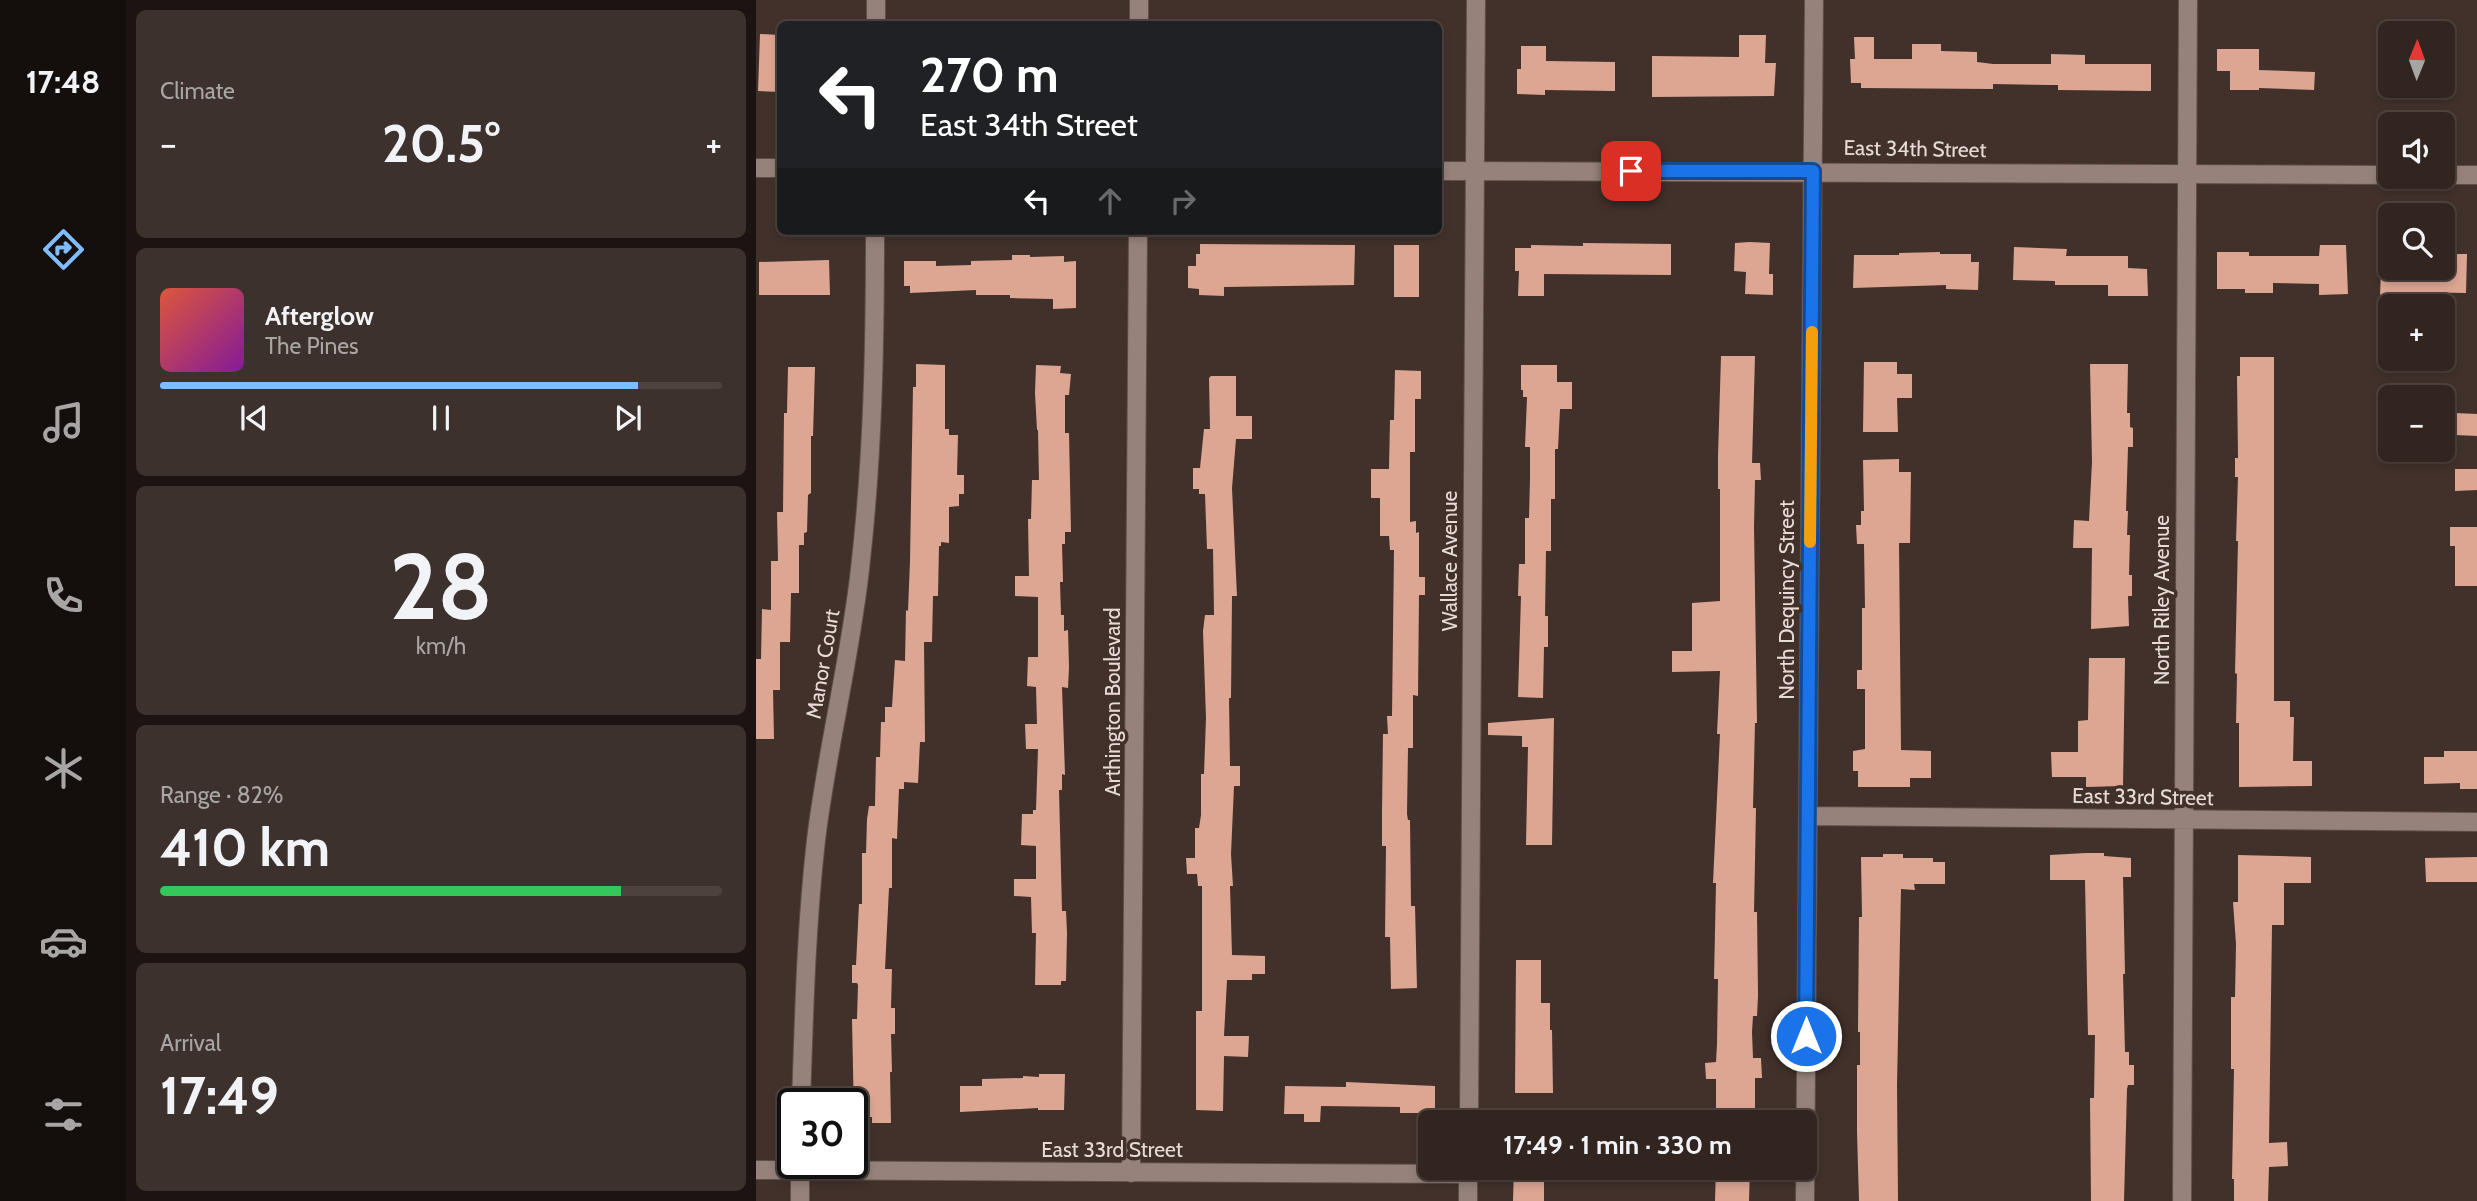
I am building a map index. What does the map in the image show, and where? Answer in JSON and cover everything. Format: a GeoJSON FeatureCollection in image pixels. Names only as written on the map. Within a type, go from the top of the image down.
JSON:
{"type":"FeatureCollection","features":[{"type":"Feature","properties":{"kind":"street"},"geometry":{"type":"LineString","coordinates":[[876,0],[876,21]]}},
{"type":"Feature","properties":{"kind":"street"},"geometry":{"type":"LineString","coordinates":[[1139,0],[1139,21]]}},
{"type":"Feature","properties":{"kind":"street","name":"Wallace Avenue"},"geometry":{"type":"LineString","coordinates":[[1469,1110],[1476,0]]}},
{"type":"Feature","properties":{"kind":"street","name":"North Dequincy Street"},"geometry":{"type":"LineString","coordinates":[[1805,1201],[1814,0]]}},
{"type":"Feature","properties":{"kind":"street","name":"North Riley Avenue"},"geometry":{"type":"LineString","coordinates":[[2182,1201],[2189,0]]}},
{"type":"Feature","properties":{"kind":"street"},"geometry":{"type":"LineString","coordinates":[[756,168],[777,168]]}},
{"type":"Feature","properties":{"kind":"street","name":"East 34th Street"},"geometry":{"type":"LineString","coordinates":[[1442,170],[2378,175]]}},
{"type":"Feature","properties":{"kind":"street"},"geometry":{"type":"LineString","coordinates":[[2455,175],[2477,175]]}},
{"type":"Feature","properties":{"kind":"street","name":"Manor Court"},"geometry":{"type":"LineString","coordinates":[[802,1088],[805,962],[811,891],[820,810],[856,607],[868,479],[876,357],[875,235]]}},
{"type":"Feature","properties":{"kind":"street","name":"Arthington Boulevard"},"geometry":{"type":"LineString","coordinates":[[1131,1173],[1138,235]]}},
{"type":"Feature","properties":{"kind":"street","name":"East 33rd Street"},"geometry":{"type":"LineString","coordinates":[[1808,816],[2477,822]]}},
{"type":"Feature","properties":{"kind":"street","name":"East 33rd Street"},"geometry":{"type":"LineString","coordinates":[[868,1168],[1131,1173],[1418,1171]]}},
{"type":"Feature","properties":{"kind":"street","name":"East 33rd Street"},"geometry":{"type":"LineString","coordinates":[[756,1170],[777,1169]]}},
{"type":"Feature","properties":{"kind":"street"},"geometry":{"type":"LineString","coordinates":[[800,1179],[800,1201]]}},
{"type":"Feature","properties":{"kind":"street"},"geometry":{"type":"LineString","coordinates":[[1468,1180],[1468,1201]]}},
{"type":"Feature","properties":{"kind":"building"},"geometry":{"type":"Polygon","coordinates":[[[760,34],[777,35],[777,92],[758,91],[760,34]]]}},
{"type":"Feature","properties":{"kind":"building"},"geometry":{"type":"Polygon","coordinates":[[[1739,35],[1766,35],[1765,63],[1776,63],[1774,96],[1652,97],[1652,56],[1739,57],[1739,35]]]}},
{"type":"Feature","properties":{"kind":"building"},"geometry":{"type":"Polygon","coordinates":[[[1854,37],[1874,37],[1874,59],[1912,59],[1912,44],[1941,44],[1941,51],[1977,52],[1977,62],[1993,64],[2051,64],[2051,54],[2085,55],[2085,64],[2151,64],[2151,91],[2058,90],[2058,85],[1993,84],[1993,89],[1861,88],[1861,83],[1851,83],[1850,59],[1855,59],[1854,37]]]}},
{"type":"Feature","properties":{"kind":"building"},"geometry":{"type":"Polygon","coordinates":[[[1521,46],[1546,46],[1546,61],[1615,62],[1615,91],[1545,90],[1545,95],[1517,94],[1521,46]]]}},
{"type":"Feature","properties":{"kind":"building"},"geometry":{"type":"Polygon","coordinates":[[[2217,49],[2259,49],[2259,70],[2315,72],[2314,90],[2230,90],[2230,71],[2217,71],[2217,49]]]}},
{"type":"Feature","properties":{"kind":"building"},"geometry":{"type":"Polygon","coordinates":[[[1583,243],[1671,244],[1671,275],[1544,274],[1544,296],[1518,296],[1519,271],[1515,271],[1515,248],[1531,248],[1531,245],[1583,246],[1583,243]]]}},
{"type":"Feature","properties":{"kind":"building"},"geometry":{"type":"Polygon","coordinates":[[[1735,243],[1770,243],[1769,274],[1773,274],[1773,295],[1745,294],[1746,272],[1734,271],[1735,243]]]}},
{"type":"Feature","properties":{"kind":"building"},"geometry":{"type":"Polygon","coordinates":[[[1200,244],[1355,245],[1354,285],[1224,287],[1224,296],[1199,295],[1199,289],[1188,288],[1188,266],[1196,266],[1196,254],[1200,254],[1200,244]]]}},
{"type":"Feature","properties":{"kind":"building"},"geometry":{"type":"Polygon","coordinates":[[[1394,245],[1419,245],[1419,297],[1394,297],[1394,245]]]}},
{"type":"Feature","properties":{"kind":"building"},"geometry":{"type":"Polygon","coordinates":[[[2320,245],[2346,245],[2348,294],[2319,295],[2319,284],[2273,283],[2273,293],[2217,289],[2217,252],[2249,252],[2249,256],[2319,256],[2320,245]]]}},
{"type":"Feature","properties":{"kind":"building"},"geometry":{"type":"Polygon","coordinates":[[[2014,247],[2067,249],[2066,256],[2128,256],[2128,268],[2147,269],[2148,296],[2108,296],[2108,285],[2055,285],[2055,281],[2013,280],[2014,247]]]}},
{"type":"Feature","properties":{"kind":"building"},"geometry":{"type":"Polygon","coordinates":[[[1940,252],[1971,254],[1971,262],[1979,262],[1978,290],[1946,289],[1946,285],[1853,288],[1854,255],[1940,252]]]}},
{"type":"Feature","properties":{"kind":"building"},"geometry":{"type":"Polygon","coordinates":[[[2455,254],[2467,254],[2466,293],[2380,294],[2381,280],[2455,280],[2455,254]]]}},
{"type":"Feature","properties":{"kind":"building"},"geometry":{"type":"Polygon","coordinates":[[[1012,255],[1064,256],[1064,262],[1076,261],[1076,308],[1053,309],[1053,299],[976,295],[976,290],[910,293],[910,286],[904,286],[904,261],[936,261],[936,266],[971,265],[971,261],[1012,260],[1012,255]]]}},
{"type":"Feature","properties":{"kind":"building"},"geometry":{"type":"Polygon","coordinates":[[[829,260],[830,295],[759,295],[759,262],[829,260]]]}},
{"type":"Feature","properties":{"kind":"building"},"geometry":{"type":"Polygon","coordinates":[[[1721,356],[1755,356],[1752,463],[1760,463],[1761,480],[1755,480],[1754,527],[1757,723],[1753,808],[1756,808],[1754,912],[1757,912],[1758,996],[1757,1016],[1753,1016],[1752,1032],[1753,1058],[1761,1058],[1762,1078],[1755,1078],[1755,1110],[1716,1110],[1716,1079],[1706,1079],[1705,1063],[1716,1062],[1717,1044],[1718,979],[1714,979],[1716,883],[1713,883],[1720,671],[1672,672],[1672,651],[1692,651],[1692,603],[1720,601],[1718,456],[1721,356]]]}},
{"type":"Feature","properties":{"kind":"building"},"geometry":{"type":"Polygon","coordinates":[[[2240,357],[2274,357],[2274,701],[2290,701],[2290,717],[2294,717],[2293,761],[2312,761],[2312,786],[2239,787],[2239,723],[2236,723],[2235,673],[2238,477],[2235,477],[2235,458],[2238,458],[2237,376],[2240,376],[2240,357]]]}},
{"type":"Feature","properties":{"kind":"building"},"geometry":{"type":"Polygon","coordinates":[[[1864,362],[1897,362],[1897,374],[1912,374],[1912,398],[1897,398],[1898,432],[1863,432],[1864,362]]]}},
{"type":"Feature","properties":{"kind":"building"},"geometry":{"type":"Polygon","coordinates":[[[916,364],[945,365],[945,429],[949,429],[949,435],[958,435],[957,475],[964,475],[964,494],[959,494],[959,506],[949,507],[949,543],[941,542],[939,546],[938,596],[933,596],[932,642],[924,642],[925,742],[920,742],[918,783],[904,782],[904,789],[899,789],[897,839],[892,838],[892,888],[889,888],[885,969],[892,969],[891,1008],[895,1008],[895,1034],[891,1034],[891,1123],[872,1123],[872,1117],[868,1117],[868,1088],[853,1088],[852,1019],[857,1019],[858,985],[852,983],[852,965],[856,965],[859,904],[862,904],[862,853],[866,853],[869,806],[875,806],[876,757],[880,757],[881,722],[885,722],[885,707],[892,707],[895,660],[905,661],[913,387],[916,387],[916,364]]]}},
{"type":"Feature","properties":{"kind":"building"},"geometry":{"type":"Polygon","coordinates":[[[2090,364],[2128,364],[2127,413],[2130,413],[2130,427],[2133,428],[2133,447],[2128,447],[2126,511],[2127,535],[2130,535],[2129,575],[2132,575],[2132,596],[2128,596],[2129,626],[2091,629],[2092,548],[2073,548],[2074,520],[2089,521],[2092,462],[2090,364]]]}},
{"type":"Feature","properties":{"kind":"building"},"geometry":{"type":"Polygon","coordinates":[[[1036,365],[1061,366],[1060,373],[1071,374],[1069,395],[1065,395],[1065,433],[1069,433],[1071,532],[1065,532],[1065,544],[1062,544],[1063,582],[1060,582],[1061,615],[1064,615],[1064,631],[1068,630],[1069,667],[1068,688],[1062,687],[1065,775],[1062,774],[1062,790],[1059,790],[1062,911],[1066,911],[1067,933],[1066,981],[1061,981],[1061,985],[1035,985],[1036,933],[1032,933],[1031,897],[1014,896],[1014,879],[1036,879],[1036,846],[1021,845],[1022,814],[1033,814],[1033,810],[1036,810],[1038,749],[1026,749],[1025,724],[1037,724],[1036,687],[1027,686],[1028,657],[1038,657],[1038,597],[1015,596],[1015,576],[1029,576],[1028,519],[1031,519],[1032,480],[1039,480],[1036,365]]]}},
{"type":"Feature","properties":{"kind":"building"},"geometry":{"type":"Polygon","coordinates":[[[1521,365],[1557,365],[1557,382],[1572,382],[1572,409],[1560,409],[1558,449],[1555,449],[1551,551],[1546,551],[1545,616],[1548,616],[1548,647],[1544,647],[1543,698],[1518,697],[1521,596],[1518,596],[1519,564],[1525,564],[1525,518],[1529,518],[1530,479],[1530,447],[1525,447],[1527,397],[1523,397],[1521,390],[1521,365]]]}},
{"type":"Feature","properties":{"kind":"building"},"geometry":{"type":"Polygon","coordinates":[[[788,367],[815,367],[811,493],[808,495],[804,545],[799,545],[799,593],[791,593],[790,642],[780,642],[780,690],[773,690],[774,739],[756,739],[756,659],[761,659],[762,609],[771,610],[771,561],[778,561],[777,512],[783,512],[784,413],[787,413],[788,367]]]}},
{"type":"Feature","properties":{"kind":"building"},"geometry":{"type":"Polygon","coordinates":[[[1395,370],[1421,371],[1421,399],[1415,399],[1415,452],[1410,452],[1410,522],[1416,521],[1416,533],[1419,532],[1419,577],[1425,577],[1425,595],[1419,595],[1418,696],[1413,695],[1413,748],[1408,748],[1407,814],[1410,820],[1411,906],[1415,906],[1417,988],[1391,989],[1390,937],[1385,937],[1386,846],[1382,846],[1382,813],[1383,734],[1388,734],[1387,716],[1392,716],[1394,550],[1390,550],[1389,536],[1380,536],[1380,498],[1371,498],[1371,469],[1389,469],[1395,370]]]}},
{"type":"Feature","properties":{"kind":"building"},"geometry":{"type":"Polygon","coordinates":[[[1211,376],[1236,376],[1236,416],[1252,416],[1252,439],[1236,439],[1232,488],[1237,596],[1232,596],[1230,766],[1240,766],[1240,786],[1234,786],[1231,854],[1233,886],[1230,886],[1232,955],[1265,956],[1265,974],[1252,974],[1252,980],[1227,980],[1224,1036],[1249,1036],[1248,1057],[1224,1056],[1223,1111],[1196,1110],[1196,1011],[1202,1011],[1202,886],[1198,886],[1197,874],[1187,874],[1186,858],[1195,858],[1195,828],[1199,828],[1201,815],[1201,774],[1204,774],[1206,718],[1203,631],[1205,615],[1214,615],[1213,549],[1207,549],[1205,494],[1199,494],[1199,489],[1193,489],[1193,468],[1200,468],[1204,429],[1210,429],[1211,376]]]}},
{"type":"Feature","properties":{"kind":"building"},"geometry":{"type":"Polygon","coordinates":[[[2455,413],[2477,414],[2477,436],[2455,435],[2455,413]]]}},
{"type":"Feature","properties":{"kind":"building"},"geometry":{"type":"Polygon","coordinates":[[[1899,459],[1899,472],[1911,472],[1910,543],[1899,543],[1901,750],[1931,751],[1931,778],[1910,778],[1910,787],[1858,787],[1858,771],[1853,771],[1853,751],[1865,749],[1865,689],[1857,689],[1857,670],[1862,670],[1862,608],[1865,608],[1864,544],[1857,544],[1856,525],[1861,525],[1861,511],[1864,511],[1863,460],[1899,459]]]}},
{"type":"Feature","properties":{"kind":"building"},"geometry":{"type":"Polygon","coordinates":[[[2455,469],[2477,469],[2477,490],[2455,491],[2455,469]]]}},
{"type":"Feature","properties":{"kind":"building"},"geometry":{"type":"Polygon","coordinates":[[[2450,527],[2477,527],[2477,586],[2455,586],[2455,546],[2450,546],[2450,527]]]}},
{"type":"Feature","properties":{"kind":"building"},"geometry":{"type":"Polygon","coordinates":[[[2089,658],[2125,658],[2123,786],[2086,787],[2086,777],[2052,777],[2051,752],[2078,752],[2078,721],[2088,720],[2089,658]]]}},
{"type":"Feature","properties":{"kind":"building"},"geometry":{"type":"Polygon","coordinates":[[[1554,718],[1552,845],[1526,845],[1528,747],[1522,747],[1522,736],[1488,735],[1488,723],[1554,718]]]}},
{"type":"Feature","properties":{"kind":"building"},"geometry":{"type":"Polygon","coordinates":[[[2444,751],[2477,751],[2477,789],[2460,789],[2460,783],[2424,784],[2424,757],[2444,757],[2444,751]]]}},
{"type":"Feature","properties":{"kind":"building"},"geometry":{"type":"Polygon","coordinates":[[[2086,853],[2131,858],[2131,877],[2123,877],[2123,974],[2125,1052],[2129,1052],[2129,1065],[2134,1065],[2134,1085],[2128,1085],[2127,1089],[2124,1201],[2091,1201],[2090,1098],[2094,1098],[2095,1035],[2088,1035],[2085,880],[2050,880],[2050,855],[2086,853]]]}},
{"type":"Feature","properties":{"kind":"building"},"geometry":{"type":"Polygon","coordinates":[[[1883,854],[1903,854],[1903,858],[1933,858],[1933,862],[1945,862],[1945,884],[1914,884],[1915,890],[1901,889],[1897,1085],[1898,1201],[1859,1201],[1857,1065],[1860,1065],[1858,1032],[1861,857],[1883,857],[1883,854]]]}},
{"type":"Feature","properties":{"kind":"building"},"geometry":{"type":"Polygon","coordinates":[[[2238,855],[2311,857],[2311,883],[2284,883],[2284,925],[2272,925],[2269,1143],[2287,1142],[2288,1166],[2269,1167],[2268,1201],[2234,1201],[2232,1179],[2234,1069],[2231,1069],[2231,997],[2235,997],[2236,944],[2233,902],[2238,902],[2238,855]]]}},
{"type":"Feature","properties":{"kind":"building"},"geometry":{"type":"Polygon","coordinates":[[[2477,857],[2477,882],[2426,882],[2425,858],[2477,857]]]}},
{"type":"Feature","properties":{"kind":"building"},"geometry":{"type":"Polygon","coordinates":[[[1516,960],[1541,960],[1541,1003],[1550,1003],[1553,1093],[1515,1093],[1516,960]]]}},
{"type":"Feature","properties":{"kind":"building"},"geometry":{"type":"Polygon","coordinates":[[[1039,1074],[1065,1074],[1064,1110],[1038,1108],[960,1112],[960,1086],[982,1086],[982,1079],[1039,1077],[1039,1074]]]}},
{"type":"Feature","properties":{"kind":"building"},"geometry":{"type":"Polygon","coordinates":[[[1346,1082],[1435,1086],[1435,1110],[1400,1113],[1400,1107],[1321,1106],[1320,1122],[1304,1122],[1304,1114],[1284,1114],[1285,1086],[1346,1087],[1346,1082]]]}},
{"type":"Feature","properties":{"kind":"building"},"geometry":{"type":"Polygon","coordinates":[[[1514,1180],[1544,1180],[1544,1201],[1513,1201],[1514,1180]]]}},
{"type":"Feature","properties":{"kind":"building"},"geometry":{"type":"Polygon","coordinates":[[[1716,1180],[1750,1180],[1749,1201],[1715,1201],[1716,1180]]]}},
{"type":"Feature","properties":{"kind":"slow traffic"},"geometry":{"type":"LineString","coordinates":[[1810,542],[1812,332]]}},
{"type":"Feature","properties":{"kind":"route"},"geometry":{"type":"LineString","coordinates":[[1631,171],[1813,171],[1806,1036]]}}]}
